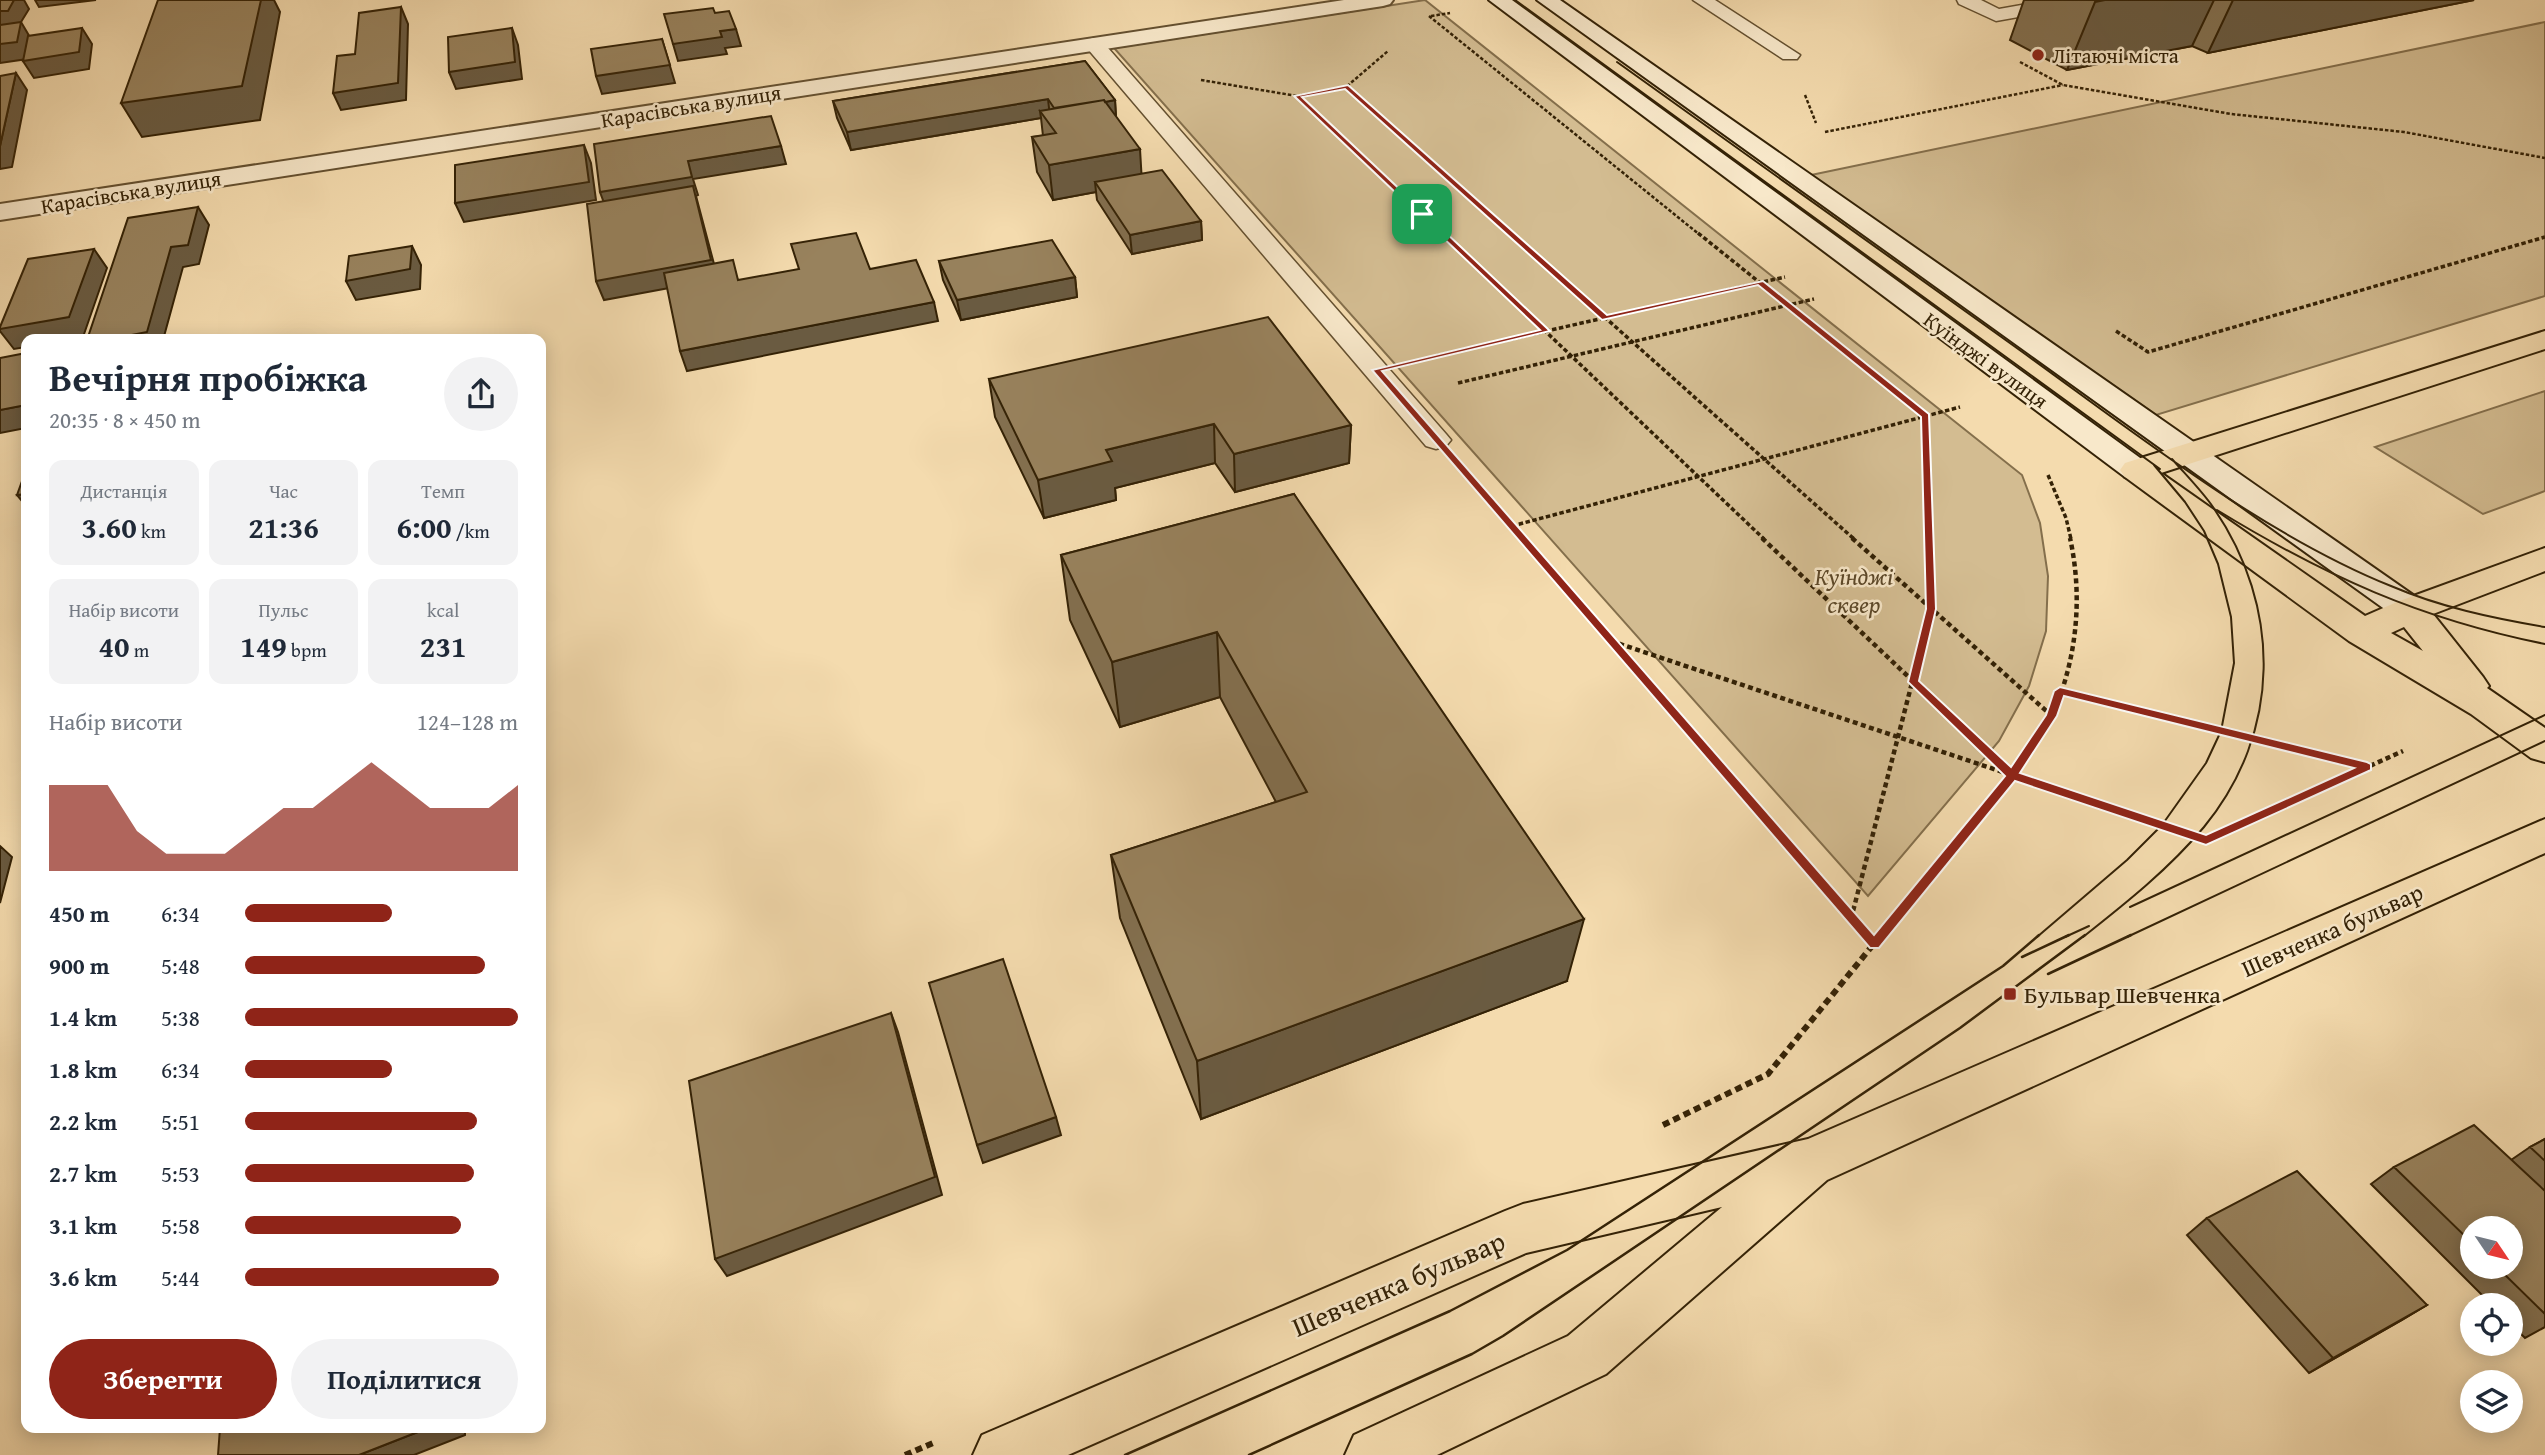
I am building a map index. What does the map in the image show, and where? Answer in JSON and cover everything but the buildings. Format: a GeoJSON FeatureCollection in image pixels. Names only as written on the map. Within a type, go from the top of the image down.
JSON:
{"type":"FeatureCollection","features":[{"type":"Feature","properties":{"kind":"highway"},"geometry":{"type":"LineString","coordinates":[[2136,470],[2545,340]]}},
{"type":"Feature","properties":{"kind":"highway","name":"Куїнджі вулиця"},"geometry":{"type":"LineString","coordinates":[[2136,470],[2362,632],[2484,704],[2545,748]]}},
{"type":"Feature","properties":{"kind":"highway"},"geometry":{"type":"LineString","coordinates":[[2362,632],[2410,610],[2545,559]]}},
{"type":"Feature","properties":{"kind":"highway","name":"Куїнджі вулиця"},"geometry":{"type":"LineString","coordinates":[[2410,610],[2484,704]]}},
{"type":"Feature","properties":{"kind":"highway","name":"Шевченка бульвар"},"geometry":{"type":"LineString","coordinates":[[1002,1455],[1523,1229],[1812,1163],[2545,835]]}},
{"type":"Feature","properties":{"kind":"highway","name":"Шевченка бульвар"},"geometry":{"type":"LineString","coordinates":[[1374,1455],[1587,1355],[1812,1163]]}},
{"type":"Feature","properties":{"kind":"main road","name":"Карасівська вулиця"},"geometry":{"type":"LineString","coordinates":[[0,212],[1383,0]]}},
{"type":"Feature","properties":{"kind":"main road","name":"Куїнджі вулиця"},"geometry":{"type":"LineString","coordinates":[[1499,0],[2136,470]]}},
{"type":"Feature","properties":{"kind":"main road","name":"Куїнджі вулиця"},"geometry":{"type":"LineString","coordinates":[[1547,0],[2410,610]]}},
{"type":"Feature","properties":{"kind":"lane"},"geometry":{"type":"LineString","coordinates":[[1702,0],[1790,55]]}},
{"type":"Feature","properties":{"kind":"lane"},"geometry":{"type":"LineString","coordinates":[[1966,0],[1996,15],[2081,0]]}},
{"type":"Feature","properties":{"kind":"lane"},"geometry":{"type":"LineString","coordinates":[[1094,44],[1436,440]]}},
{"type":"Feature","properties":{"kind":"path"},"geometry":{"type":"LineString","coordinates":[[1430,16],[1926,416],[1931,609],[1851,919]]}},
{"type":"Feature","properties":{"kind":"path"},"geometry":{"type":"LineString","coordinates":[[1820,133],[2063,85],[2231,114],[2404,132],[2545,158]]}},
{"type":"Feature","properties":{"kind":"path"},"geometry":{"type":"LineString","coordinates":[[2012,775],[1297,96],[1346,87],[2052,716]]}},
{"type":"Feature","properties":{"kind":"path"},"geometry":{"type":"LineString","coordinates":[[2148,352],[2545,237]]}},
{"type":"Feature","properties":{"kind":"path"},"geometry":{"type":"LineString","coordinates":[[1376,370],[1793,275]]}},
{"type":"Feature","properties":{"kind":"path"},"geometry":{"type":"LineString","coordinates":[[1399,396],[1821,298]]}},
{"type":"Feature","properties":{"kind":"path"},"geometry":{"type":"LineString","coordinates":[[1512,526],[1961,406]]}},
{"type":"Feature","properties":{"kind":"path"},"geometry":{"type":"LineString","coordinates":[[1436,440],[1874,944]]}},
{"type":"Feature","properties":{"kind":"path"},"geometry":{"type":"LineString","coordinates":[[1651,1131],[1768,1074],[2012,775],[2052,716],[2069,665],[2078,615],[2076,565],[2066,518],[2047,473]]}},
{"type":"Feature","properties":{"kind":"path"},"geometry":{"type":"LineString","coordinates":[[1611,641],[2206,841],[2403,751]]}},
{"type":"Feature","properties":{"kind":"path"},"geometry":{"type":"LineString","coordinates":[[2060,691],[2367,767]]}},
{"type":"Feature","properties":{"kind":"green space","name":"Куїнджі сквер"},"geometry":{"type":"Polygon","coordinates":[[[1425,0],[2022,475],[2040,523],[2048,576],[2046,631],[2029,686],[1999,741],[1868,896],[1114,48],[1425,0]]]}},
{"type":"Feature","properties":{"kind":"green space"},"geometry":{"type":"Polygon","coordinates":[[[2545,22],[2545,296],[2156,415],[1811,175],[2545,22]]]}},
{"type":"Feature","properties":{"kind":"green space"},"geometry":{"type":"Polygon","coordinates":[[[2545,391],[2545,491],[2483,514],[2375,447],[2545,391]]]}},
{"type":"Feature","properties":{"kind":"tram line"},"geometry":{"type":"LineString","coordinates":[[1515,0],[2160,469]]}},
{"type":"Feature","properties":{"kind":"tram line"},"geometry":{"type":"LineString","coordinates":[[1617,62],[2175,462]]}},
{"type":"Feature","properties":{"kind":"tram line"},"geometry":{"type":"LineString","coordinates":[[2083,937],[2162,871],[2204,827],[2230,790],[2248,751],[2259,710],[2264,669],[2261,627],[2252,586],[2236,546],[2213,507],[2175,462]]}},
{"type":"Feature","properties":{"kind":"tram line"},"geometry":{"type":"LineString","coordinates":[[2175,462],[2291,537],[2391,586],[2466,611],[2545,627]]}},
{"type":"Feature","properties":{"kind":"tram line"},"geometry":{"type":"LineString","coordinates":[[2037,937],[2127,860],[2162,825],[2206,763],[2221,731],[2234,663],[2231,617],[2218,564],[2204,531],[2185,502],[2154,465]]}},
{"type":"Feature","properties":{"kind":"tram line"},"geometry":{"type":"LineString","coordinates":[[2217,510],[2296,555],[2375,592],[2456,622],[2545,644]]}},
{"type":"Feature","properties":{"kind":"tram line"},"geometry":{"type":"LineString","coordinates":[[2130,907],[2545,715]]}},
{"type":"Feature","properties":{"kind":"tram line"},"geometry":{"type":"LineString","coordinates":[[2127,937],[2545,741]]}},
{"type":"Feature","properties":{"kind":"tram line"},"geometry":{"type":"LineString","coordinates":[[2065,937],[2089,926]]}},
{"type":"Feature","properties":{"kind":"tram line"},"geometry":{"type":"LineString","coordinates":[[1125,1455],[1450,1311],[1567,1250],[2003,966],[2039,935]]}},
{"type":"Feature","properties":{"kind":"tram line"},"geometry":{"type":"LineString","coordinates":[[2022,957],[2069,935]]}},
{"type":"Feature","properties":{"kind":"tram line"},"geometry":{"type":"LineString","coordinates":[[1249,1455],[1472,1354],[1503,1336],[1960,1028],[2085,935]]}},
{"type":"Feature","properties":{"kind":"tram line"},"geometry":{"type":"LineString","coordinates":[[2048,974],[2131,935]]}},
{"type":"Feature","properties":{"kind":"place","name":"Літаючі міста"},"geometry":{"type":"Point","coordinates":[2038,55]}},
{"type":"Feature","properties":{"kind":"place","name":"Бульвар Шевченка"},"geometry":{"type":"Point","coordinates":[2010,994]}},
{"type":"Feature","properties":{"kind":"route"},"geometry":{"type":"LineString","coordinates":[[1422,214],[1297,96],[1346,87],[1605,318],[1760,282],[1926,416],[1931,609],[1913,682],[2012,775],[2206,841],[2367,767],[2060,691],[2052,716],[2034,746],[2012,775],[1874,944],[1376,370],[1546,331],[1422,214]]}}]}
